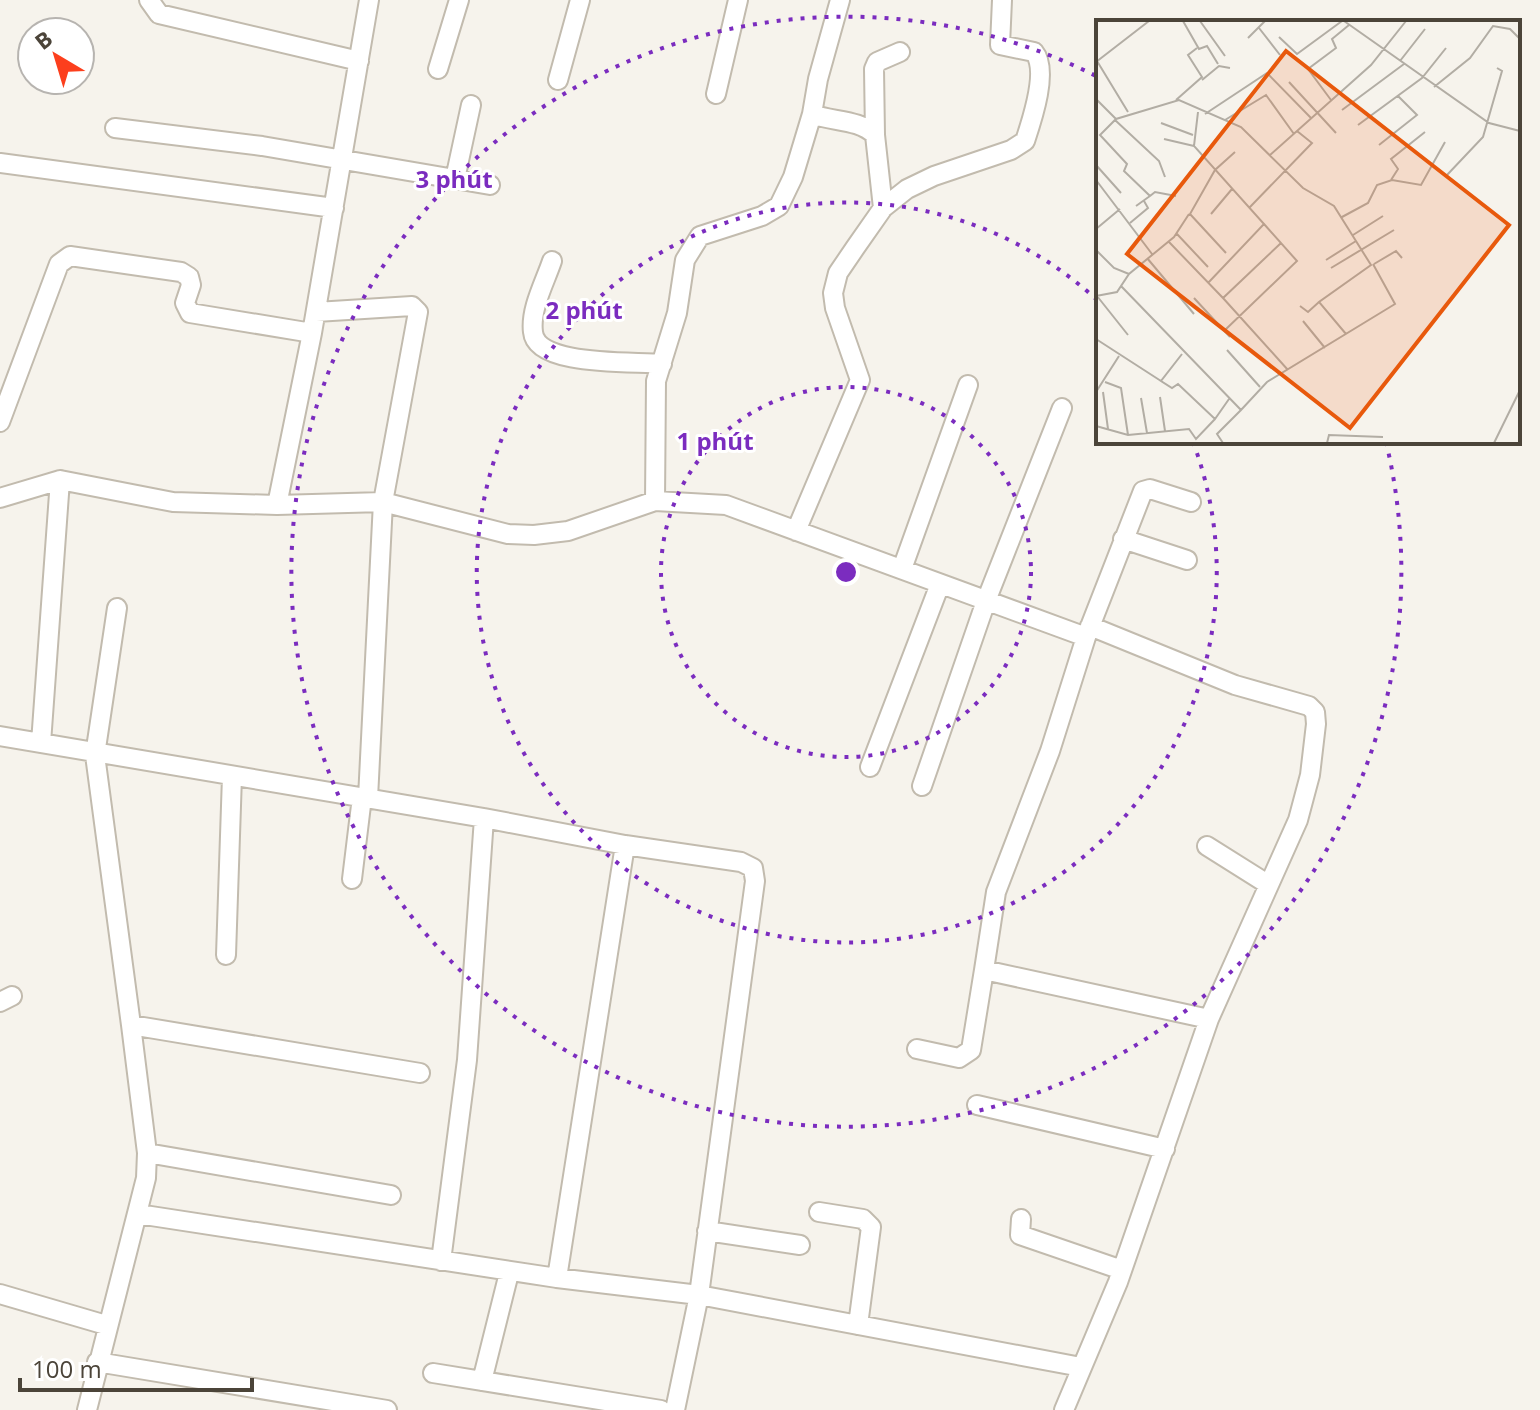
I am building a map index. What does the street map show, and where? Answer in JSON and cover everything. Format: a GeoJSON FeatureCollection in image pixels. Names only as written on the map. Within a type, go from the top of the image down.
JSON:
{"type":"FeatureCollection","features":[{"type":"Feature","properties":{"kind":"street"},"geometry":{"type":"LineString","coordinates":[[149,0],[159,14],[359,61]]}},
{"type":"Feature","properties":{"kind":"street"},"geometry":{"type":"LineString","coordinates":[[277,505],[316,312],[369,0]]}},
{"type":"Feature","properties":{"kind":"street"},"geometry":{"type":"LineString","coordinates":[[438,69],[459,0]]}},
{"type":"Feature","properties":{"kind":"street"},"geometry":{"type":"LineString","coordinates":[[558,80],[580,0]]}},
{"type":"Feature","properties":{"kind":"street"},"geometry":{"type":"LineString","coordinates":[[716,94],[738,0]]}},
{"type":"Feature","properties":{"kind":"street"},"geometry":{"type":"LineString","coordinates":[[655,501],[656,381],[677,313],[680,275],[691,248],[700,236],[762,216],[779,206],[793,177],[812,114],[818,79],[840,0]]}},
{"type":"Feature","properties":{"kind":"street"},"geometry":{"type":"LineString","coordinates":[[796,531],[860,380],[835,308],[834,284],[883,208],[907,189],[934,176],[1011,150],[1025,141],[1039,78],[1038,57],[1034,52],[1000,45],[1002,0]]}},
{"type":"Feature","properties":{"kind":"street"},"geometry":{"type":"LineString","coordinates":[[883,208],[875,135],[874,69],[877,62],[900,52]]}},
{"type":"Feature","properties":{"kind":"street"},"geometry":{"type":"LineString","coordinates":[[455,179],[471,105]]}},
{"type":"Feature","properties":{"kind":"street"},"geometry":{"type":"LineString","coordinates":[[812,114],[828,121],[861,125],[875,135]]}},
{"type":"Feature","properties":{"kind":"street"},"geometry":{"type":"LineString","coordinates":[[115,128],[342,159],[490,185]]}},
{"type":"Feature","properties":{"kind":"street"},"geometry":{"type":"LineString","coordinates":[[0,163],[334,208]]}},
{"type":"Feature","properties":{"kind":"street"},"geometry":{"type":"LineString","coordinates":[[0,422],[63,258],[70,256],[181,272],[189,277],[191,285],[185,303],[190,313],[312,333]]}},
{"type":"Feature","properties":{"kind":"street"},"geometry":{"type":"LineString","coordinates":[[552,261],[533,321],[533,336],[541,346],[550,354],[576,359],[662,364]]}},
{"type":"Feature","properties":{"kind":"street"},"geometry":{"type":"LineString","coordinates":[[316,312],[412,306],[418,312],[383,502],[365,797],[352,879]]}},
{"type":"Feature","properties":{"kind":"street"},"geometry":{"type":"LineString","coordinates":[[902,569],[968,385]]}},
{"type":"Feature","properties":{"kind":"street"},"geometry":{"type":"LineString","coordinates":[[922,786],[986,601],[1062,408]]}},
{"type":"Feature","properties":{"kind":"street"},"geometry":{"type":"LineString","coordinates":[[41,743],[60,480]]}},
{"type":"Feature","properties":{"kind":"street"},"geometry":{"type":"LineString","coordinates":[[0,498],[60,480],[173,502],[277,505],[383,502],[410,506],[508,534],[534,535],[568,531],[655,501],[726,505],[986,601],[1088,632],[1235,685],[1309,706],[1315,712],[1310,775],[1298,820],[1209,1019],[1122,1270],[1064,1410]]}},
{"type":"Feature","properties":{"kind":"street"},"geometry":{"type":"LineString","coordinates":[[917,1049],[959,1058],[971,1050],[996,892],[1050,751],[1088,632],[1123,539],[1145,489],[1191,502]]}},
{"type":"Feature","properties":{"kind":"street"},"geometry":{"type":"LineString","coordinates":[[1123,539],[1187,560]]}},
{"type":"Feature","properties":{"kind":"street"},"geometry":{"type":"LineString","coordinates":[[870,767],[940,584]]}},
{"type":"Feature","properties":{"kind":"street"},"geometry":{"type":"LineString","coordinates":[[87,1410],[106,1325],[138,1214],[147,1153],[95,755],[117,608]]}},
{"type":"Feature","properties":{"kind":"street"},"geometry":{"type":"LineString","coordinates":[[0,736],[95,755],[365,797],[625,845],[741,862],[753,868],[755,881],[699,1295],[675,1410]]}},
{"type":"Feature","properties":{"kind":"street"},"geometry":{"type":"LineString","coordinates":[[226,955],[232,776]]}},
{"type":"Feature","properties":{"kind":"street"},"geometry":{"type":"LineString","coordinates":[[441,1261],[467,1060],[484,818]]}},
{"type":"Feature","properties":{"kind":"street"},"geometry":{"type":"LineString","coordinates":[[557,1278],[625,845]]}},
{"type":"Feature","properties":{"kind":"street"},"geometry":{"type":"LineString","coordinates":[[1207,846],[1269,885]]}},
{"type":"Feature","properties":{"kind":"street"},"geometry":{"type":"LineString","coordinates":[[984,970],[1209,1019]]}},
{"type":"Feature","properties":{"kind":"street"},"geometry":{"type":"LineString","coordinates":[[131,1025],[420,1073]]}},
{"type":"Feature","properties":{"kind":"street"},"geometry":{"type":"LineString","coordinates":[[977,1105],[1165,1149]]}},
{"type":"Feature","properties":{"kind":"street"},"geometry":{"type":"LineString","coordinates":[[147,1153],[391,1195]]}},
{"type":"Feature","properties":{"kind":"street"},"geometry":{"type":"LineString","coordinates":[[819,1212],[863,1219],[871,1227],[858,1325]]}},
{"type":"Feature","properties":{"kind":"street"},"geometry":{"type":"LineString","coordinates":[[138,1214],[509,1273],[699,1295],[1081,1367]]}},
{"type":"Feature","properties":{"kind":"street"},"geometry":{"type":"LineString","coordinates":[[1021,1219],[1020,1235],[1122,1270]]}},
{"type":"Feature","properties":{"kind":"street"},"geometry":{"type":"LineString","coordinates":[[707,1231],[800,1245]]}},
{"type":"Feature","properties":{"kind":"street"},"geometry":{"type":"LineString","coordinates":[[482,1381],[509,1273]]}},
{"type":"Feature","properties":{"kind":"street"},"geometry":{"type":"LineString","coordinates":[[0,1294],[106,1325]]}},
{"type":"Feature","properties":{"kind":"street"},"geometry":{"type":"LineString","coordinates":[[97,1362],[387,1410]]}},
{"type":"Feature","properties":{"kind":"street"},"geometry":{"type":"LineString","coordinates":[[433,1373],[661,1410]]}}]}
